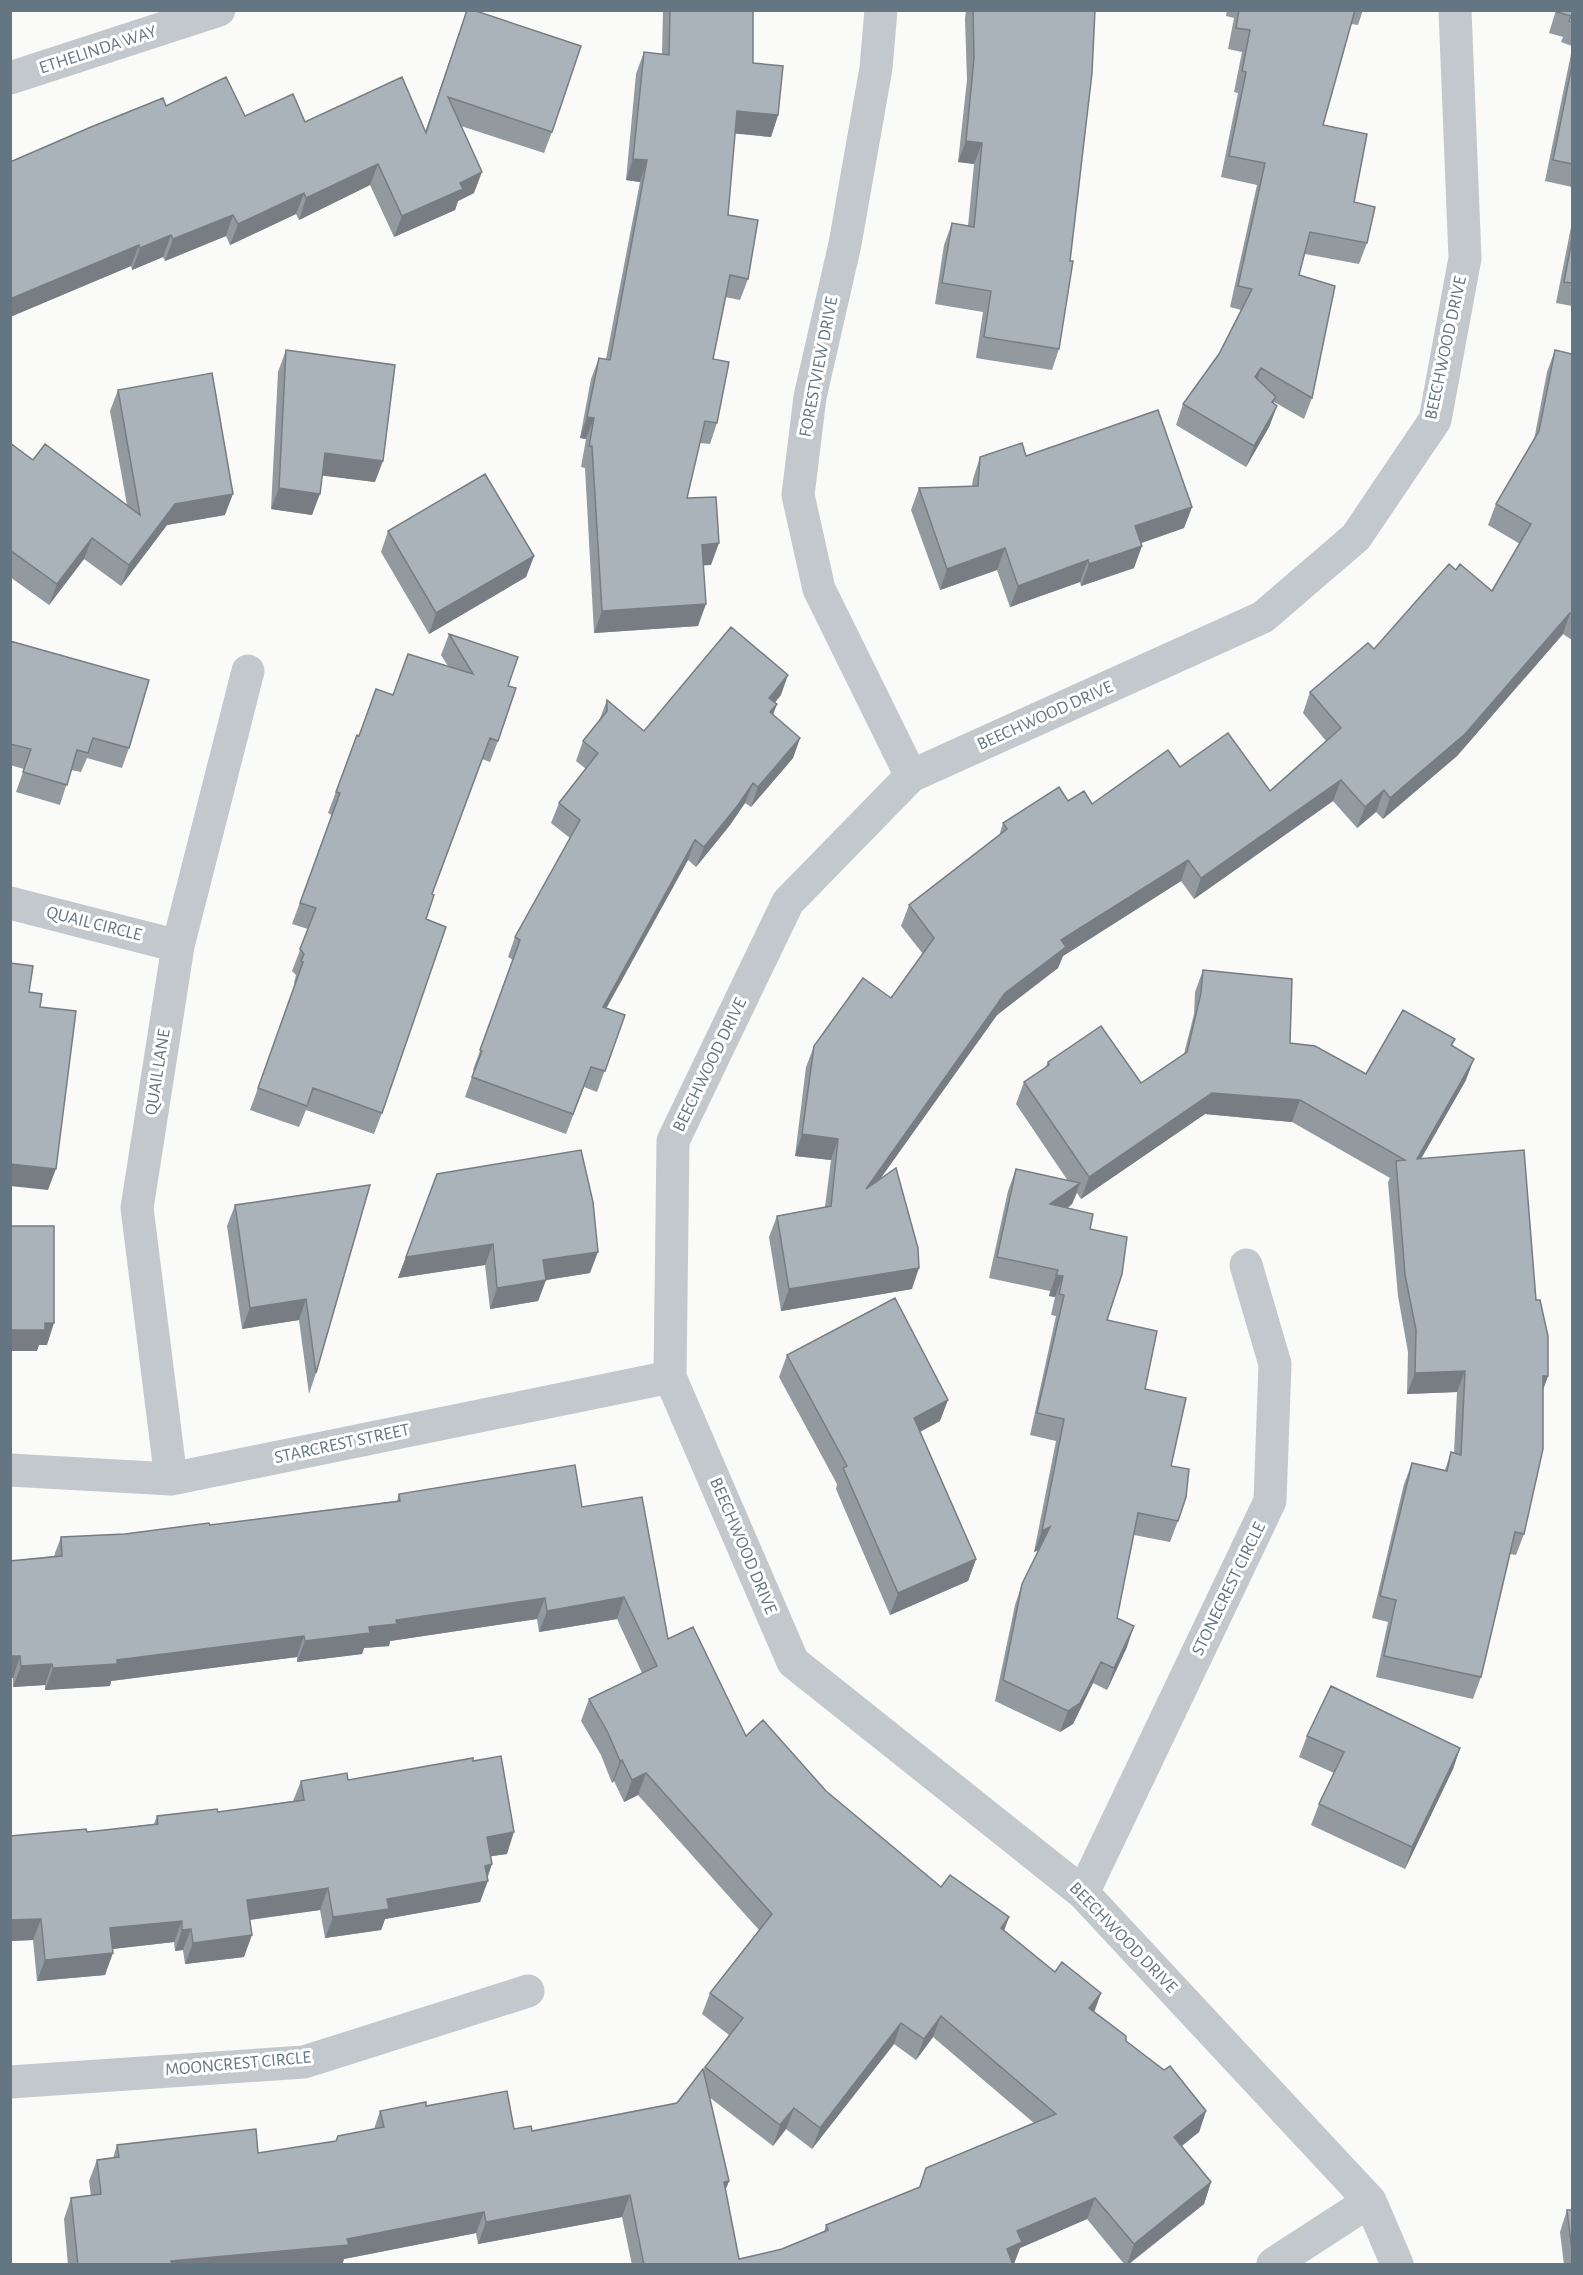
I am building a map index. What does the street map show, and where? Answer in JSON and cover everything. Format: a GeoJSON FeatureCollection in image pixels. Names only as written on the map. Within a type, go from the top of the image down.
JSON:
{"type":"FeatureCollection","features":[{"type":"Feature","properties":{"kind":"street","name":"ETHELINDA WAY"},"geometry":{"type":"LineString","coordinates":[[10,78],[219,10]]}},
{"type":"Feature","properties":{"kind":"street","name":"FORESTVIEW DRIVE"},"geometry":{"type":"LineString","coordinates":[[881,10],[876,68],[845,244],[810,398],[798,495],[819,590],[911,776]]}},
{"type":"Feature","properties":{"kind":"street","name":"BEECHWOOD DRIVE"},"geometry":{"type":"LineString","coordinates":[[1397,2265],[1370,2201],[1083,1893],[793,1662],[670,1377],[673,1142],[788,902],[911,776],[1263,617],[1356,537],[1435,420],[1464,258],[1455,10]]}},
{"type":"Feature","properties":{"kind":"street","name":"QUAIL LANE"},"geometry":{"type":"LineString","coordinates":[[171,1479],[137,1208],[178,946],[248,671]]}},
{"type":"Feature","properties":{"kind":"street","name":"QUAIL CIRCLE"},"geometry":{"type":"LineString","coordinates":[[10,903],[178,946]]}},
{"type":"Feature","properties":{"kind":"street","name":"STONECREST CIRCLE"},"geometry":{"type":"LineString","coordinates":[[1083,1893],[1270,1501],[1275,1364],[1246,1265]]}},
{"type":"Feature","properties":{"kind":"street","name":"STARCREST STREET"},"geometry":{"type":"LineString","coordinates":[[10,1470],[171,1479],[670,1377]]}},
{"type":"Feature","properties":{"kind":"street","name":"MOONCREST CIRCLE"},"geometry":{"type":"LineString","coordinates":[[10,2082],[304,2062],[528,1991]]}},
{"type":"Feature","properties":{"kind":"street"},"geometry":{"type":"LineString","coordinates":[[1273,2265],[1370,2201]]}},
{"type":"Feature","properties":{"kind":"building"},"geometry":{"type":"Polygon","coordinates":[[[467,10],[473,10],[581,46],[552,132],[448,97],[482,172],[460,183],[463,189],[402,216],[378,164],[306,198],[304,193],[238,224],[233,215],[173,239],[171,235],[140,248],[139,245],[10,299],[10,162],[163,98],[166,106],[226,77],[245,116],[293,94],[305,122],[402,77],[426,133],[467,10]]]}},
{"type":"Feature","properties":{"kind":"building"},"geometry":{"type":"Polygon","coordinates":[[[670,10],[753,10],[753,63],[783,66],[778,115],[737,111],[728,215],[758,220],[748,279],[730,275],[713,359],[729,362],[717,423],[705,421],[687,498],[716,497],[719,543],[702,545],[706,604],[602,611],[592,446],[589,446],[594,418],[587,417],[599,358],[610,360],[647,160],[633,159],[644,52],[669,55],[670,10]]]}},
{"type":"Feature","properties":{"kind":"building"},"geometry":{"type":"Polygon","coordinates":[[[973,10],[1095,10],[1092,73],[1070,261],[1073,261],[1059,349],[984,337],[991,291],[942,283],[952,223],[974,227],[982,143],[966,141],[974,58],[973,10]]]}},
{"type":"Feature","properties":{"kind":"building"},"geometry":{"type":"Polygon","coordinates":[[[1239,10],[1355,10],[1323,125],[1367,134],[1354,202],[1375,207],[1367,243],[1310,232],[1299,275],[1335,286],[1312,398],[1261,368],[1255,377],[1276,397],[1272,402],[1277,406],[1254,446],[1183,404],[1219,354],[1252,289],[1238,286],[1265,163],[1229,156],[1246,72],[1242,71],[1250,30],[1236,28],[1239,10]]]}},
{"type":"Feature","properties":{"kind":"building"},"geometry":{"type":"Polygon","coordinates":[[[1557,10],[1572,10],[1572,22],[1569,21],[1571,16],[1557,12],[1557,10]]]}},
{"type":"Feature","properties":{"kind":"building"},"geometry":{"type":"Polygon","coordinates":[[[1572,65],[1572,164],[1553,160],[1572,65]]]}},
{"type":"Feature","properties":{"kind":"building"},"geometry":{"type":"Polygon","coordinates":[[[1572,239],[1572,283],[1564,282],[1572,239]]]}},
{"type":"Feature","properties":{"kind":"building"},"geometry":{"type":"Polygon","coordinates":[[[286,350],[395,365],[383,461],[325,453],[320,494],[279,488],[286,350]]]}},
{"type":"Feature","properties":{"kind":"building"},"geometry":{"type":"Polygon","coordinates":[[[1555,350],[1572,354],[1572,614],[1570,613],[1465,734],[1390,798],[1384,790],[1365,807],[1341,780],[1201,878],[1188,860],[1061,940],[1066,947],[1005,993],[866,1189],[896,1168],[918,1248],[919,1268],[789,1289],[777,1216],[831,1206],[838,1139],[802,1134],[814,1046],[863,978],[891,998],[934,938],[909,905],[1007,829],[1003,823],[1059,787],[1068,801],[1084,791],[1092,804],[1168,750],[1180,767],[1228,733],[1270,791],[1341,728],[1310,692],[1368,643],[1374,649],[1449,564],[1456,570],[1460,564],[1492,591],[1531,524],[1496,504],[1539,431],[1555,350]]]}},
{"type":"Feature","properties":{"kind":"building"},"geometry":{"type":"Polygon","coordinates":[[[212,373],[233,494],[175,504],[129,565],[92,538],[57,584],[10,550],[10,443],[33,460],[45,444],[140,515],[118,390],[212,373]]]}},
{"type":"Feature","properties":{"kind":"building"},"geometry":{"type":"Polygon","coordinates":[[[1158,410],[1192,507],[1135,526],[1142,546],[1089,564],[1088,560],[1018,586],[1005,548],[947,569],[919,488],[978,486],[980,457],[1022,443],[1026,456],[1158,410]]]}},
{"type":"Feature","properties":{"kind":"building"},"geometry":{"type":"Polygon","coordinates":[[[485,474],[534,556],[436,613],[388,531],[485,474]]]}},
{"type":"Feature","properties":{"kind":"building"},"geometry":{"type":"Polygon","coordinates":[[[731,627],[788,675],[769,698],[777,704],[770,712],[800,738],[758,787],[753,783],[704,847],[695,840],[603,1007],[625,1015],[605,1071],[591,1067],[573,1114],[472,1077],[520,940],[515,937],[580,820],[559,803],[598,753],[583,741],[607,711],[607,700],[644,731],[731,627]]]}},
{"type":"Feature","properties":{"kind":"building"},"geometry":{"type":"Polygon","coordinates":[[[449,634],[518,657],[508,686],[516,688],[498,741],[490,738],[432,894],[434,895],[426,919],[446,927],[382,1113],[313,1088],[307,1106],[258,1088],[303,962],[301,961],[304,954],[300,949],[316,908],[300,903],[340,793],[336,792],[376,689],[393,695],[408,654],[473,674],[449,634]]]}},
{"type":"Feature","properties":{"kind":"building"},"geometry":{"type":"Polygon","coordinates":[[[10,641],[149,680],[129,748],[93,738],[88,753],[77,750],[67,785],[23,772],[31,749],[10,744],[10,641]]]}},
{"type":"Feature","properties":{"kind":"building"},"geometry":{"type":"Polygon","coordinates":[[[10,963],[33,966],[29,992],[42,994],[40,1007],[76,1011],[56,1169],[10,1164],[10,963]]]}},
{"type":"Feature","properties":{"kind":"building"},"geometry":{"type":"Polygon","coordinates":[[[1203,970],[1292,979],[1290,1043],[1315,1046],[1366,1074],[1403,1010],[1455,1039],[1451,1045],[1474,1059],[1417,1159],[1524,1150],[1536,1300],[1540,1300],[1548,1336],[1548,1376],[1543,1376],[1543,1449],[1524,1534],[1515,1532],[1481,1677],[1384,1656],[1396,1600],[1380,1596],[1412,1463],[1447,1471],[1451,1452],[1461,1455],[1465,1371],[1415,1373],[1416,1330],[1405,1275],[1396,1161],[1405,1160],[1300,1100],[1212,1093],[1089,1177],[1024,1082],[1049,1065],[1048,1062],[1101,1026],[1141,1083],[1187,1052],[1201,993],[1203,970]]]}},
{"type":"Feature","properties":{"kind":"building"},"geometry":{"type":"Polygon","coordinates":[[[581,1150],[593,1202],[598,1252],[543,1260],[546,1280],[497,1288],[493,1244],[406,1257],[437,1174],[581,1150]]]}},
{"type":"Feature","properties":{"kind":"building"},"geometry":{"type":"Polygon","coordinates":[[[1016,1169],[1080,1183],[1050,1204],[1093,1214],[1090,1229],[1127,1237],[1122,1274],[1107,1320],[1157,1331],[1145,1389],[1186,1398],[1171,1466],[1189,1469],[1186,1497],[1178,1521],[1138,1513],[1117,1618],[1134,1626],[1114,1668],[1101,1662],[1080,1703],[1068,1711],[1003,1680],[1022,1584],[1050,1527],[1042,1531],[1064,1419],[1037,1413],[1064,1295],[1059,1294],[1063,1276],[1056,1275],[1058,1270],[997,1257],[1016,1169]]]}},
{"type":"Feature","properties":{"kind":"building"},"geometry":{"type":"Polygon","coordinates":[[[370,1185],[316,1373],[306,1299],[250,1308],[235,1205],[370,1185]]]}},
{"type":"Feature","properties":{"kind":"building"},"geometry":{"type":"Polygon","coordinates":[[[10,1226],[54,1226],[54,1323],[45,1323],[45,1330],[10,1330],[10,1226]]]}},
{"type":"Feature","properties":{"kind":"building"},"geometry":{"type":"Polygon","coordinates":[[[895,1298],[948,1400],[914,1418],[976,1559],[898,1593],[843,1468],[847,1466],[787,1355],[895,1298]]]}},
{"type":"Feature","properties":{"kind":"building"},"geometry":{"type":"Polygon","coordinates":[[[575,1465],[582,1507],[642,1497],[668,1639],[693,1627],[746,1736],[763,1720],[826,1791],[941,1887],[950,1875],[1009,1917],[1001,1928],[1055,1972],[1062,1962],[1101,1993],[1089,2008],[1126,2036],[1126,2041],[1164,2070],[1170,2066],[1206,2111],[1174,2137],[1211,2182],[1134,2244],[1095,2198],[1017,2231],[1022,2242],[1007,2249],[1013,2265],[644,2265],[630,2195],[486,2222],[484,2212],[347,2239],[349,2245],[171,2261],[172,2265],[78,2265],[71,2198],[101,2194],[97,2160],[119,2157],[117,2145],[256,2129],[258,2153],[336,2141],[338,2136],[384,2127],[380,2111],[426,2102],[426,2106],[507,2091],[514,2129],[531,2126],[532,2131],[677,2103],[703,2069],[729,2181],[724,2182],[739,2259],[782,2249],[828,2230],[826,2225],[920,2187],[926,2168],[1056,2114],[941,2016],[924,2039],[901,2023],[820,2128],[794,2108],[780,2125],[705,2067],[743,2018],[710,1993],[772,1914],[646,1773],[632,1780],[589,1699],[657,1666],[624,1597],[547,1611],[545,1598],[396,1620],[397,1624],[369,1627],[370,1633],[305,1641],[304,1636],[117,1660],[117,1664],[53,1668],[52,1664],[21,1666],[20,1656],[10,1656],[10,1561],[62,1556],[61,1537],[125,1534],[209,1523],[210,1525],[400,1501],[399,1494],[575,1465]]]}},
{"type":"Feature","properties":{"kind":"building"},"geometry":{"type":"Polygon","coordinates":[[[1331,1686],[1460,1748],[1412,1847],[1319,1804],[1344,1752],[1307,1736],[1331,1686]]]}},
{"type":"Feature","properties":{"kind":"building"},"geometry":{"type":"Polygon","coordinates":[[[501,1756],[514,1832],[487,1837],[492,1864],[485,1866],[488,1881],[387,1899],[389,1909],[333,1917],[328,1888],[247,1900],[252,1935],[193,1943],[191,1929],[182,1930],[182,1921],[110,1928],[113,1953],[45,1960],[41,1919],[10,1920],[10,1836],[86,1829],[87,1832],[158,1824],[157,1816],[217,1809],[218,1812],[304,1800],[301,1781],[347,1773],[348,1780],[473,1758],[473,1761],[501,1756]]]}},
{"type":"Feature","properties":{"kind":"building"},"geometry":{"type":"Polygon","coordinates":[[[1567,2210],[1572,2210],[1572,2250],[1567,2210]]]}}]}
